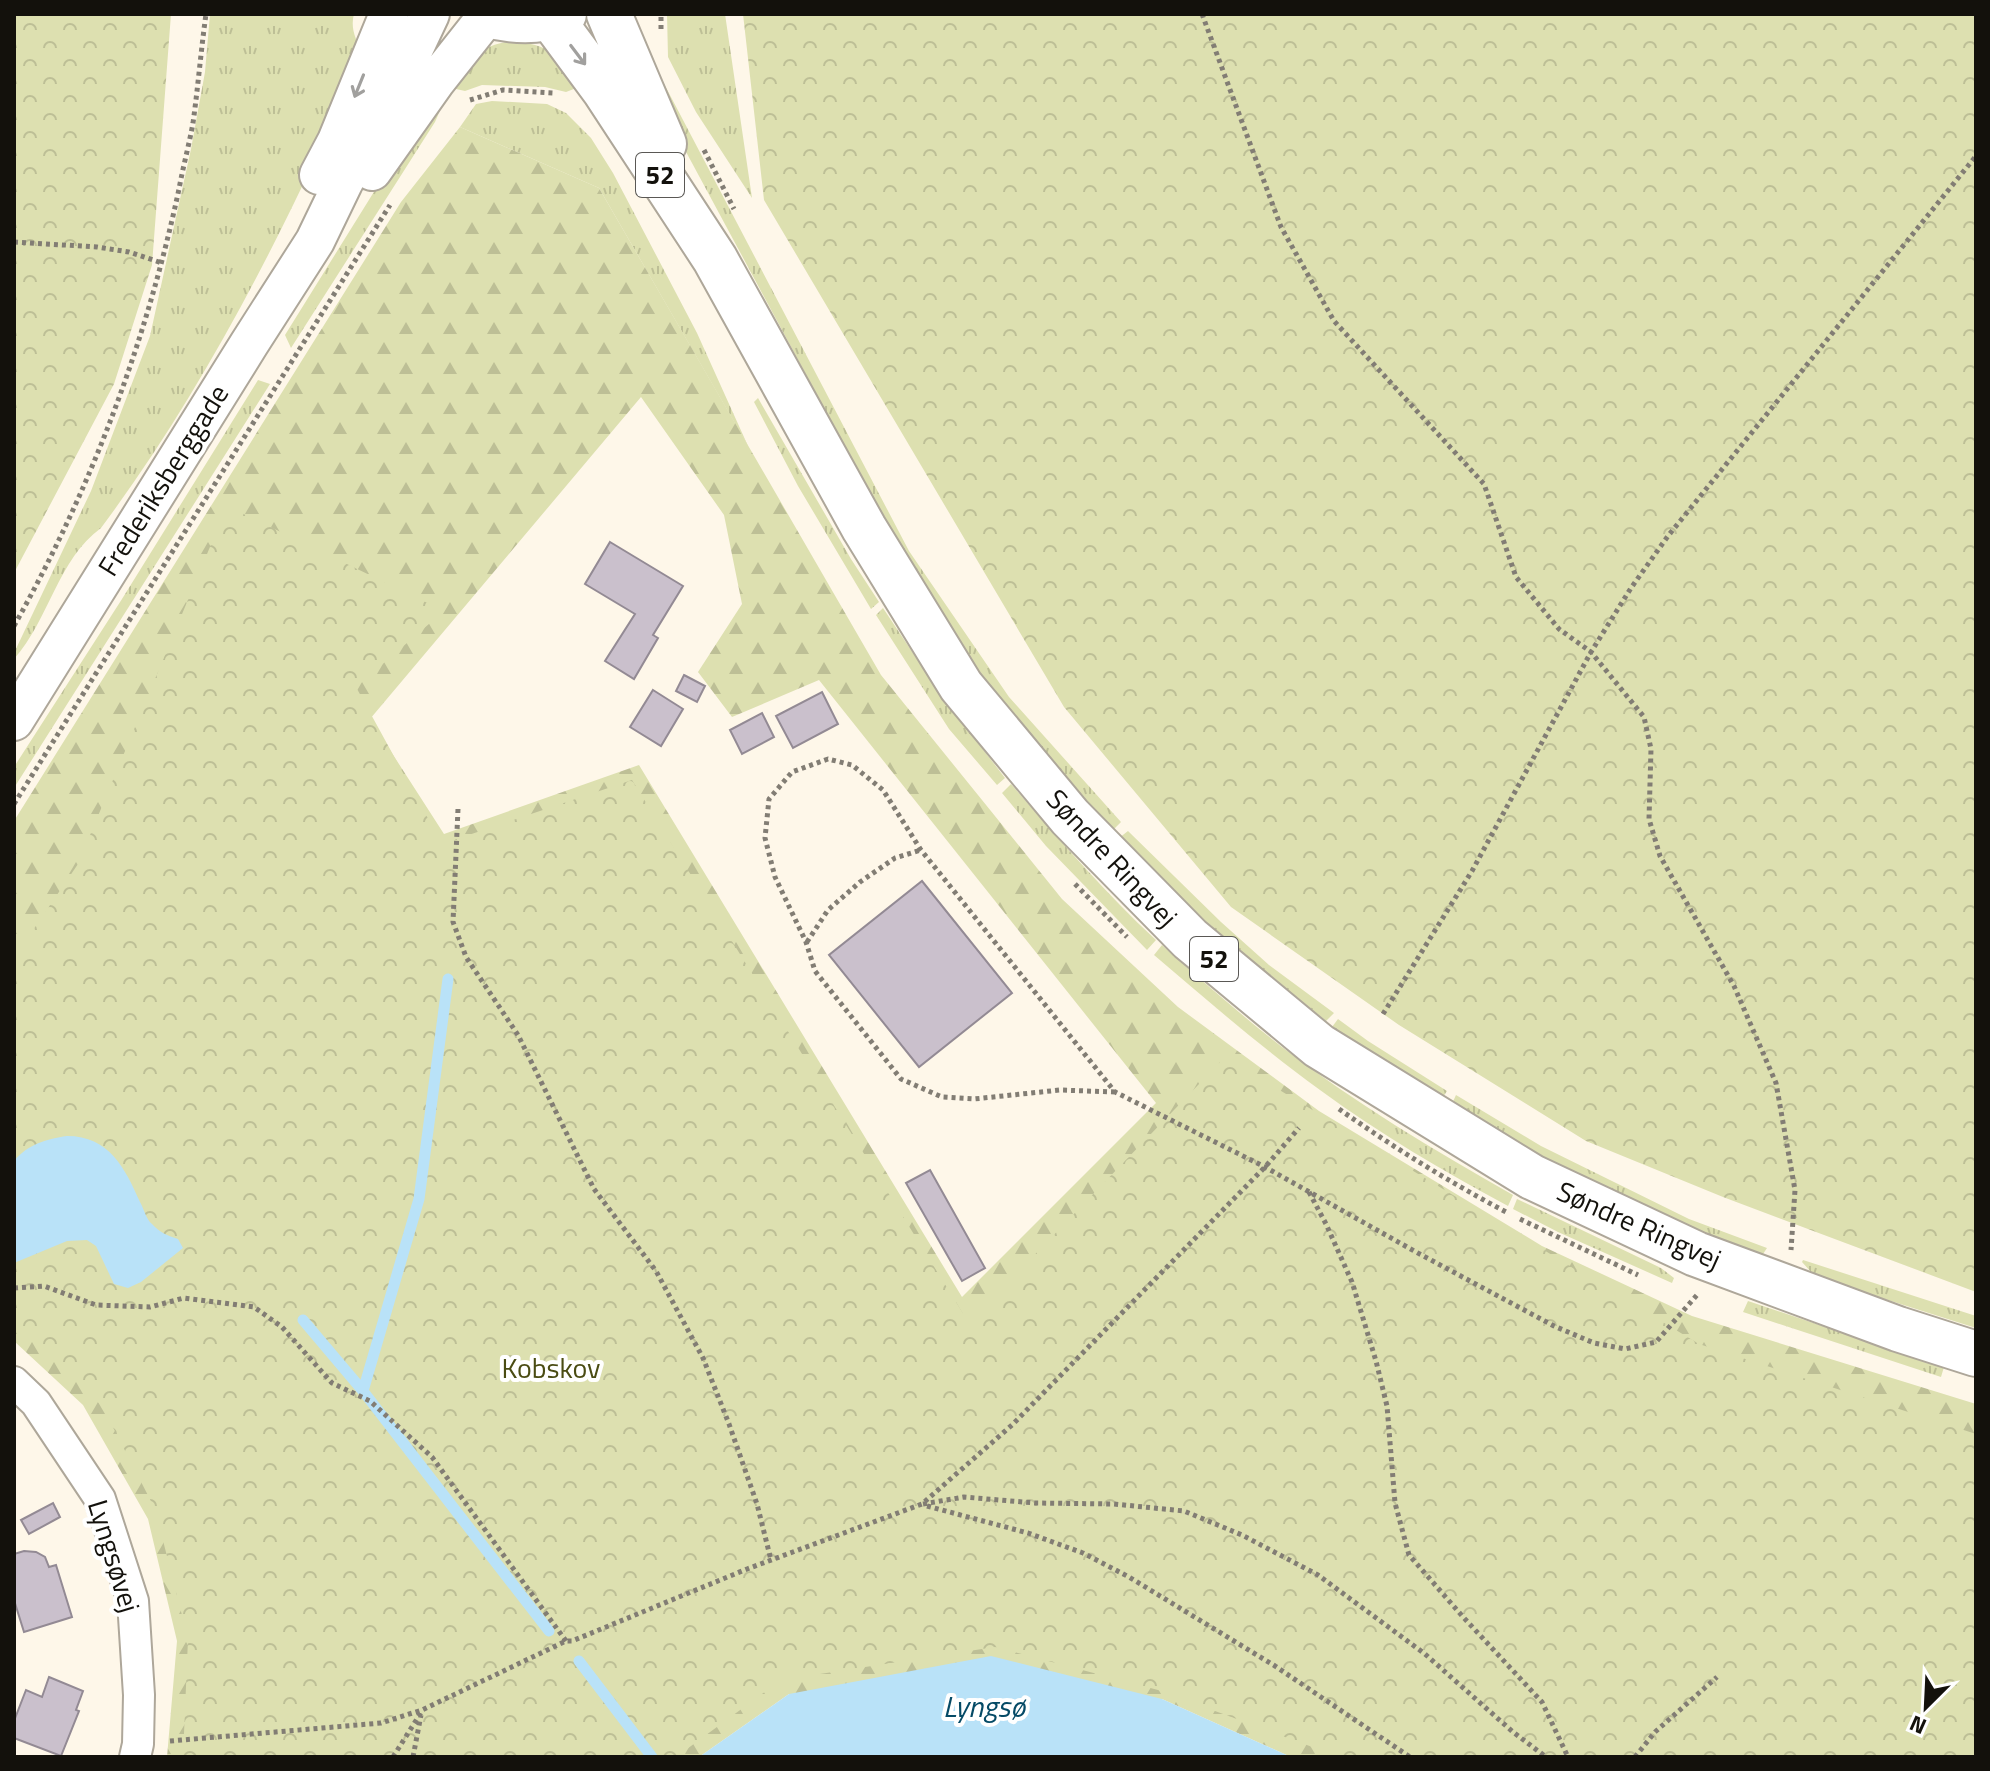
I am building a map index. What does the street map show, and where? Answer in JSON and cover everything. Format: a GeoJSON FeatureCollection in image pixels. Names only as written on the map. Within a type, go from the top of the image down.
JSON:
{"type":"FeatureCollection","features":[{"type":"Feature","properties":{"kind":"main road","name":"Søndre Ringvej"},"geometry":{"type":"LineString","coordinates":[[609,14],[715,259]]}},
{"type":"Feature","properties":{"kind":"main road","name":"52"},"geometry":{"type":"LineString","coordinates":[[486,15],[522,22],[558,16]]}},
{"type":"Feature","properties":{"kind":"main road","name":"Søndre Ringvej"},"geometry":{"type":"LineString","coordinates":[[558,16],[715,259],[864,528],[961,686],[1070,817],[1190,939],[1319,1046],[1532,1177],[1696,1254],[1715,1284],[1898,1329],[1976,1354]]}},
{"type":"Feature","properties":{"kind":"street"},"geometry":{"type":"LineString","coordinates":[[274,305],[291,229],[337,141],[389,14]]}},
{"type":"Feature","properties":{"kind":"street","name":"Frederiksberggade"},"geometry":{"type":"LineString","coordinates":[[14,721],[315,241],[430,14]]}},
{"type":"Feature","properties":{"kind":"street","name":"Frederiksberggade"},"geometry":{"type":"LineString","coordinates":[[315,241],[357,193],[486,15]]}},
{"type":"Feature","properties":{"kind":"street","name":"Lyngsøvej"},"geometry":{"type":"LineString","coordinates":[[14,1382],[36,1403],[100,1499],[133,1601],[139,1695],[136,1750]]}},
{"type":"Feature","properties":{"kind":"path"},"geometry":{"type":"LineString","coordinates":[[14,626],[39,582],[98,455],[144,328],[193,124],[206,14]]}},
{"type":"Feature","properties":{"kind":"path"},"geometry":{"type":"LineString","coordinates":[[1202,14],[1281,227],[1334,321],[1484,484],[1516,577],[1559,629],[1591,652],[1644,717],[1651,749],[1649,819],[1660,856],[1734,986],[1776,1083],[1795,1190],[1791,1252],[1778,1247]]}},
{"type":"Feature","properties":{"kind":"path"},"geometry":{"type":"LineString","coordinates":[[460,102],[503,90],[552,91],[574,100],[605,91]]}},
{"type":"Feature","properties":{"kind":"path"},"geometry":{"type":"LineString","coordinates":[[700,142],[735,212]]}},
{"type":"Feature","properties":{"kind":"path"},"geometry":{"type":"LineString","coordinates":[[1383,1014],[1472,871],[1591,652],[1631,588],[1668,536],[1976,156]]}},
{"type":"Feature","properties":{"kind":"path"},"geometry":{"type":"LineString","coordinates":[[14,804],[393,201]]}},
{"type":"Feature","properties":{"kind":"path"},"geometry":{"type":"LineString","coordinates":[[14,242],[97,247],[129,252],[162,263]]}},
{"type":"Feature","properties":{"kind":"path"},"geometry":{"type":"LineString","coordinates":[[1115,1092],[921,850],[883,790],[852,765],[828,759],[792,772],[769,799],[765,838],[775,877],[806,942],[815,971],[901,1079],[942,1097],[974,1099],[1060,1090],[1115,1092],[1265,1167],[1541,1319],[1594,1343],[1625,1349],[1656,1342],[1694,1299],[1715,1284]]}},
{"type":"Feature","properties":{"kind":"path"},"geometry":{"type":"LineString","coordinates":[[458,809],[453,922],[466,957],[518,1035],[594,1189],[656,1271],[703,1358],[757,1504],[771,1560]]}},
{"type":"Feature","properties":{"kind":"path"},"geometry":{"type":"LineString","coordinates":[[806,942],[828,910],[860,882],[895,858],[921,850]]}},
{"type":"Feature","properties":{"kind":"path"},"geometry":{"type":"LineString","coordinates":[[1072,881],[1130,940]]}},
{"type":"Feature","properties":{"kind":"path"},"geometry":{"type":"LineString","coordinates":[[1328,1102],[1463,1190],[1648,1279]]}},
{"type":"Feature","properties":{"kind":"path"},"geometry":{"type":"LineString","coordinates":[[922,1504],[1012,1425],[1265,1167],[1299,1128]]}},
{"type":"Feature","properties":{"kind":"path"},"geometry":{"type":"LineString","coordinates":[[1309,1191],[1352,1282],[1376,1361],[1387,1406],[1395,1503],[1409,1555],[1542,1702],[1568,1757]]}},
{"type":"Feature","properties":{"kind":"path"},"geometry":{"type":"LineString","coordinates":[[1694,1299],[1715,1284]]}},
{"type":"Feature","properties":{"kind":"path"},"geometry":{"type":"LineString","coordinates":[[14,1288],[44,1286],[96,1305],[150,1307],[184,1298],[254,1307],[282,1327],[332,1383],[370,1401],[432,1457],[566,1641]]}},
{"type":"Feature","properties":{"kind":"path"},"geometry":{"type":"LineString","coordinates":[[1683,1294],[1694,1299]]}},
{"type":"Feature","properties":{"kind":"path"},"geometry":{"type":"LineString","coordinates":[[136,1750],[381,1723],[422,1710],[566,1641],[771,1560],[922,1504],[964,1497],[1035,1503],[1114,1504],[1184,1511],[1242,1535],[1318,1575],[1425,1654],[1546,1757]]}},
{"type":"Feature","properties":{"kind":"path"},"geometry":{"type":"LineString","coordinates":[[922,1504],[1028,1533],[1083,1553],[1275,1666],[1410,1757]]}},
{"type":"Feature","properties":{"kind":"path"},"geometry":{"type":"LineString","coordinates":[[1635,1757],[1655,1732],[1717,1677]]}},
{"type":"Feature","properties":{"kind":"path"},"geometry":{"type":"LineString","coordinates":[[393,1757],[422,1710]]}},
{"type":"Feature","properties":{"kind":"path"},"geometry":{"type":"LineString","coordinates":[[413,1757],[422,1710]]}},
{"type":"Feature","properties":{"kind":"green space"},"geometry":{"type":"Polygon","coordinates":[[[14,14],[171,14],[152,265],[114,384],[14,573],[14,14]]]}},
{"type":"Feature","properties":{"kind":"green space"},"geometry":{"type":"Polygon","coordinates":[[[210,14],[354,14],[354,34],[363,53],[307,176],[246,298],[177,416],[101,528],[74,556],[14,659],[14,653],[91,491],[150,336],[191,149],[205,72],[210,14]]]}},
{"type":"Feature","properties":{"kind":"green space"},"geometry":{"type":"Polygon","coordinates":[[[667,14],[725,14],[752,198],[696,112],[668,57],[667,14]]]}},
{"type":"Feature","properties":{"kind":"green space"},"geometry":{"type":"Polygon","coordinates":[[[743,14],[1976,14],[1976,1292],[1723,1197],[1586,1141],[1399,1025],[1231,907],[1064,707],[764,200],[743,14]]]}},
{"type":"Feature","properties":{"kind":"green space"},"geometry":{"type":"Polygon","coordinates":[[[515,41],[539,46],[554,54],[579,87],[566,92],[545,87],[482,85],[465,91],[452,86],[485,49],[515,41]]]}},
{"type":"Feature","properties":{"kind":"green space"},"geometry":{"type":"Polygon","coordinates":[[[654,74],[661,78],[909,551],[1009,697],[1121,822],[1111,832],[986,684],[943,624],[887,534],[824,408],[685,150],[649,76],[654,74]]]}},
{"type":"Feature","properties":{"kind":"green space"},"geometry":{"type":"Polygon","coordinates":[[[492,101],[547,104],[566,113],[591,138],[613,173],[697,333],[748,446],[599,188],[460,127],[476,104],[492,101]]]}},
{"type":"Feature","properties":{"kind":"green space"},"geometry":{"type":"Polygon","coordinates":[[[436,102],[442,106],[435,122],[291,348],[285,335],[413,129],[436,102]]]}},
{"type":"Feature","properties":{"kind":"green space","name":"Kobskov"},"geometry":{"type":"Polygon","coordinates":[[[460,127],[599,188],[881,675],[1062,899],[1178,1007],[1319,1111],[1542,1246],[1692,1316],[1976,1404],[1976,1757],[1291,1757],[1162,1699],[789,1694],[699,1757],[167,1757],[177,1641],[148,1519],[83,1405],[14,1341],[14,821],[401,202],[460,127]],[[641,397],[370,719],[444,834],[639,765],[962,1297],[1156,1103],[819,680],[732,717],[698,672],[742,604],[724,515],[641,397]]]}},
{"type":"Feature","properties":{"kind":"green space"},"geometry":{"type":"Polygon","coordinates":[[[258,380],[270,384],[14,788],[14,767],[258,380]]]}},
{"type":"Feature","properties":{"kind":"green space"},"geometry":{"type":"Polygon","coordinates":[[[758,398],[879,602],[871,609],[798,486],[754,402],[758,398]]]}},
{"type":"Feature","properties":{"kind":"green space","name":"Kobskov"},"geometry":{"type":"Polygon","coordinates":[[[227,506],[444,611],[356,687],[442,844],[632,780],[969,1323],[1225,1057],[1699,1344],[1976,1434],[1976,1757],[1320,1757],[1315,1748],[1158,1690],[995,1647],[781,1680],[676,1757],[183,1757],[188,1639],[155,1509],[102,1406],[14,1321],[14,958],[78,864],[227,506]]]}},
{"type":"Feature","properties":{"kind":"green space"},"geometry":{"type":"Polygon","coordinates":[[[883,608],[939,692],[1005,778],[997,785],[949,729],[876,615],[883,608]]]}},
{"type":"Feature","properties":{"kind":"green space"},"geometry":{"type":"Polygon","coordinates":[[[1011,784],[1100,884],[1156,940],[1147,950],[1046,846],[1002,793],[1011,784]]]}},
{"type":"Feature","properties":{"kind":"green space"},"geometry":{"type":"Polygon","coordinates":[[[1128,831],[1269,965],[1334,1013],[1326,1021],[1195,914],[1119,838],[1128,831]]]}},
{"type":"Feature","properties":{"kind":"green space"},"geometry":{"type":"Polygon","coordinates":[[[1162,945],[1310,1068],[1395,1125],[1513,1195],[1508,1206],[1389,1137],[1298,1074],[1154,955],[1162,945]]]}},
{"type":"Feature","properties":{"kind":"green space"},"geometry":{"type":"Polygon","coordinates":[[[1338,1019],[1447,1091],[1441,1100],[1332,1027],[1338,1019]]]}},
{"type":"Feature","properties":{"kind":"green space"},"geometry":{"type":"Polygon","coordinates":[[[1456,1095],[1541,1146],[1689,1219],[1767,1248],[1763,1254],[1723,1242],[1546,1162],[1450,1108],[1456,1095]]]}},
{"type":"Feature","properties":{"kind":"green space"},"geometry":{"type":"Polygon","coordinates":[[[1517,1199],[1661,1268],[1674,1278],[1672,1283],[1513,1209],[1517,1199]]]}},
{"type":"Feature","properties":{"kind":"green space"},"geometry":{"type":"Polygon","coordinates":[[[1803,1260],[1976,1316],[1976,1328],[1811,1272],[1803,1260]]]}},
{"type":"Feature","properties":{"kind":"green space"},"geometry":{"type":"Polygon","coordinates":[[[1748,1301],[1944,1367],[1941,1377],[1743,1312],[1748,1301]]]}},
{"type":"Feature","properties":{"kind":"water"},"geometry":{"type":"Polygon","coordinates":[[[67,1136],[94,1142],[114,1156],[150,1222],[178,1239],[183,1248],[141,1282],[128,1288],[114,1284],[96,1246],[87,1240],[67,1241],[14,1263],[14,1161],[38,1143],[67,1136]]]}},
{"type":"Feature","properties":{"kind":"water","name":"Lyngsø"},"geometry":{"type":"Polygon","coordinates":[[[991,1656],[1162,1699],[1291,1757],[699,1757],[789,1694],[991,1656]]]}},
{"type":"Feature","properties":{"kind":"building"},"geometry":{"type":"Polygon","coordinates":[[[610,542],[683,586],[653,635],[658,638],[634,679],[605,661],[635,614],[585,584],[610,542]]]}},
{"type":"Feature","properties":{"kind":"building"},"geometry":{"type":"Polygon","coordinates":[[[684,675],[705,686],[697,702],[676,691],[684,675]]]}},
{"type":"Feature","properties":{"kind":"building"},"geometry":{"type":"Polygon","coordinates":[[[653,690],[683,709],[661,746],[630,727],[653,690]]]}},
{"type":"Feature","properties":{"kind":"building"},"geometry":{"type":"Polygon","coordinates":[[[822,692],[838,724],[793,748],[776,716],[822,692]]]}},
{"type":"Feature","properties":{"kind":"building"},"geometry":{"type":"Polygon","coordinates":[[[762,713],[774,737],[742,754],[730,730],[762,713]]]}},
{"type":"Feature","properties":{"kind":"building"},"geometry":{"type":"Polygon","coordinates":[[[922,881],[1012,993],[919,1067],[829,955],[922,881]]]}},
{"type":"Feature","properties":{"kind":"building"},"geometry":{"type":"Polygon","coordinates":[[[930,1170],[985,1268],[962,1281],[906,1183],[930,1170]]]}},
{"type":"Feature","properties":{"kind":"building"},"geometry":{"type":"Polygon","coordinates":[[[53,1503],[60,1517],[29,1534],[21,1520],[53,1503]]]}},
{"type":"Feature","properties":{"kind":"building"},"geometry":{"type":"Polygon","coordinates":[[[24,1551],[45,1557],[49,1567],[56,1565],[72,1617],[24,1632],[14,1600],[14,1554],[24,1551]]]}},
{"type":"Feature","properties":{"kind":"building"},"geometry":{"type":"Polygon","coordinates":[[[49,1677],[83,1691],[76,1710],[79,1711],[61,1756],[14,1738],[14,1721],[26,1690],[42,1697],[49,1677]]]}},
{"type":"Feature","properties":{"kind":"waterway"},"geometry":{"type":"LineString","coordinates":[[363,1391],[419,1199],[448,979]]}},
{"type":"Feature","properties":{"kind":"waterway"},"geometry":{"type":"LineString","coordinates":[[303,1320],[363,1391],[549,1631]]}},
{"type":"Feature","properties":{"kind":"waterway"},"geometry":{"type":"LineString","coordinates":[[579,1661],[652,1757]]}}]}
